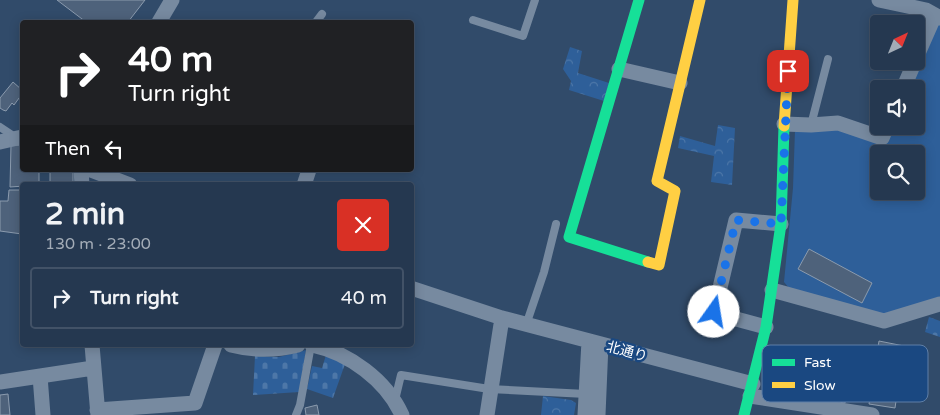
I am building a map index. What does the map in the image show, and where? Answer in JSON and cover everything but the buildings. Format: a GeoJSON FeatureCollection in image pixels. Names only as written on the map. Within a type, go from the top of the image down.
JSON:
{"type":"FeatureCollection","features":[{"type":"Feature","properties":{"kind":"street"},"geometry":{"type":"LineString","coordinates":[[160,20],[172,0]]}},
{"type":"Feature","properties":{"kind":"street"},"geometry":{"type":"LineString","coordinates":[[639,0],[569,236],[659,265],[675,191],[657,181],[700,0]]}},
{"type":"Feature","properties":{"kind":"street"},"geometry":{"type":"LineString","coordinates":[[744,415],[766,327],[781,224],[784,124],[794,0]]}},
{"type":"Feature","properties":{"kind":"street"},"geometry":{"type":"LineString","coordinates":[[879,0],[933,11],[925,34]]}},
{"type":"Feature","properties":{"kind":"street"},"geometry":{"type":"LineString","coordinates":[[619,69],[680,83]]}},
{"type":"Feature","properties":{"kind":"street"},"geometry":{"type":"LineString","coordinates":[[784,124],[838,123],[870,134]]}},
{"type":"Feature","properties":{"kind":"street"},"geometry":{"type":"LineString","coordinates":[[873,135],[882,138],[883,135]]}},
{"type":"Feature","properties":{"kind":"street"},"geometry":{"type":"LineString","coordinates":[[0,142],[20,138]]}},
{"type":"Feature","properties":{"kind":"street"},"geometry":{"type":"LineString","coordinates":[[95,172],[122,182]]}},
{"type":"Feature","properties":{"kind":"street"},"geometry":{"type":"LineString","coordinates":[[766,327],[714,312],[736,220],[781,224]]}},
{"type":"Feature","properties":{"kind":"street","name":"北通り"},"geometry":{"type":"LineString","coordinates":[[414,289],[502,318],[595,343],[762,392]]}},
{"type":"Feature","properties":{"kind":"street"},"geometry":{"type":"LineString","coordinates":[[772,290],[884,321],[940,304]]}},
{"type":"Feature","properties":{"kind":"street"},"geometry":{"type":"LineString","coordinates":[[487,415],[489,389],[502,318]]}},
{"type":"Feature","properties":{"kind":"street"},"geometry":{"type":"LineString","coordinates":[[584,415],[595,343]]}},
{"type":"Feature","properties":{"kind":"street"},"geometry":{"type":"LineString","coordinates":[[595,343],[598,415]]}},
{"type":"Feature","properties":{"kind":"street"},"geometry":{"type":"LineString","coordinates":[[92,347],[98,413],[195,403],[215,347]]}},
{"type":"Feature","properties":{"kind":"street"},"geometry":{"type":"LineString","coordinates":[[239,347],[276,350],[289,347]]}},
{"type":"Feature","properties":{"kind":"street"},"geometry":{"type":"LineString","coordinates":[[320,347],[333,350],[351,361],[376,381],[395,400],[402,415]]}},
{"type":"Feature","properties":{"kind":"street"},"geometry":{"type":"LineString","coordinates":[[0,382],[93,368]]}},
{"type":"Feature","properties":{"kind":"street"},"geometry":{"type":"LineString","coordinates":[[40,376],[43,415]]}},
{"type":"Feature","properties":{"kind":"street","name":"北通り"},"geometry":{"type":"LineString","coordinates":[[809,402],[872,415]]}},
{"type":"Feature","properties":{"kind":"lane"},"geometry":{"type":"LineString","coordinates":[[473,20],[523,36],[534,0]]}},
{"type":"Feature","properties":{"kind":"lane"},"geometry":{"type":"LineString","coordinates":[[318,20],[322,14]]}},
{"type":"Feature","properties":{"kind":"lane"},"geometry":{"type":"LineString","coordinates":[[811,125],[828,59]]}},
{"type":"Feature","properties":{"kind":"lane"},"geometry":{"type":"LineString","coordinates":[[0,127],[20,138]]}},
{"type":"Feature","properties":{"kind":"lane"},"geometry":{"type":"LineString","coordinates":[[526,325],[544,272],[556,224]]}},
{"type":"Feature","properties":{"kind":"lane"},"geometry":{"type":"LineString","coordinates":[[296,415],[300,405],[312,347]]}},
{"type":"Feature","properties":{"kind":"lane"},"geometry":{"type":"LineString","coordinates":[[395,400],[401,375],[489,389],[586,394]]}},
{"type":"Feature","properties":{"kind":"green space"},"geometry":{"type":"Polygon","coordinates":[[[935,23],[940,25],[940,298],[887,315],[789,288],[784,282],[793,188],[795,130],[837,129],[882,143],[888,135],[925,135],[925,80],[913,80],[916,70],[925,70],[925,48],[935,23]]]}},
{"type":"Feature","properties":{"kind":"green space"},"geometry":{"type":"Polygon","coordinates":[[[570,47],[582,51],[578,73],[609,83],[604,101],[569,90],[571,81],[563,69],[570,47]]]}},
{"type":"Feature","properties":{"kind":"green space"},"geometry":{"type":"Polygon","coordinates":[[[718,125],[735,128],[732,185],[711,182],[714,156],[678,148],[680,136],[715,146],[718,125]]]}},
{"type":"Feature","properties":{"kind":"green space"},"geometry":{"type":"Polygon","coordinates":[[[929,317],[940,321],[940,337],[925,332],[929,317]]]}},
{"type":"Feature","properties":{"kind":"green space"},"geometry":{"type":"Polygon","coordinates":[[[306,350],[299,392],[253,395],[255,356],[279,357],[306,350]]]}},
{"type":"Feature","properties":{"kind":"green space"},"geometry":{"type":"Polygon","coordinates":[[[326,355],[345,364],[333,398],[307,389],[312,366],[322,368],[326,355]]]}},
{"type":"Feature","properties":{"kind":"green space"},"geometry":{"type":"Polygon","coordinates":[[[543,396],[571,400],[576,403],[574,415],[541,415],[543,396]]]}},
{"type":"Feature","properties":{"kind":"traffic: fast"},"geometry":{"type":"LineString","coordinates":[[639,0],[569,237],[648,262]]}},
{"type":"Feature","properties":{"kind":"traffic: fast"},"geometry":{"type":"LineString","coordinates":[[744,415],[766,327],[781,224],[784,126]]}},
{"type":"Feature","properties":{"kind":"traffic: slow"},"geometry":{"type":"LineString","coordinates":[[648,262],[659,265],[675,191],[657,181],[700,0]]}},
{"type":"Feature","properties":{"kind":"traffic: slow"},"geometry":{"type":"LineString","coordinates":[[784,126],[793,0]]}},
{"type":"Feature","properties":{"kind":"route"},"geometry":{"type":"LineString","coordinates":[[714,312],[736,220],[781,224],[784,124],[788,71]]}}]}
